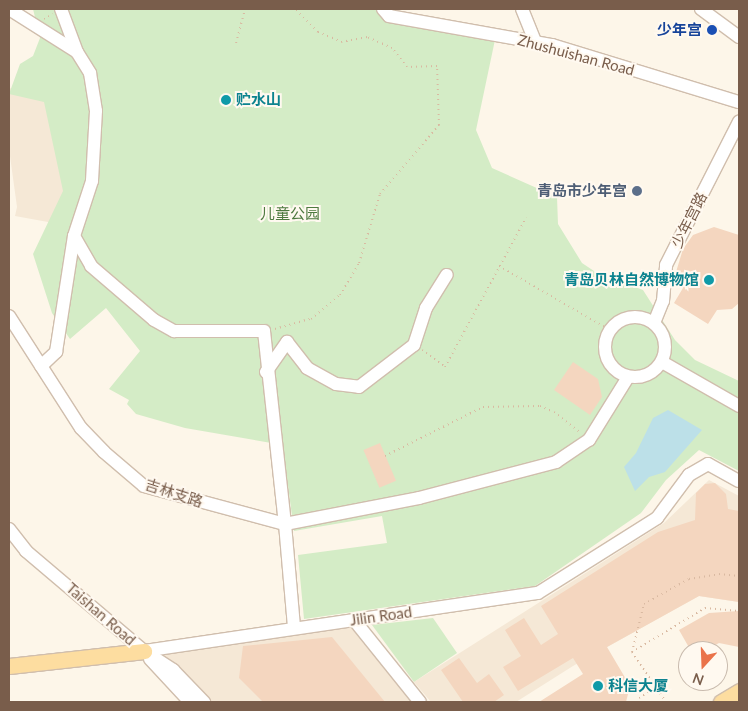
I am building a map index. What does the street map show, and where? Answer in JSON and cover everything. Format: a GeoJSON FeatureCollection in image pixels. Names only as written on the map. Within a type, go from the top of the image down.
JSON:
{"type":"FeatureCollection","features":[{"type":"Feature","properties":{"kind":"main road","name":"Jilin Road"},"geometry":{"type":"LineString","coordinates":[[9,666],[144,651]]}},
{"type":"Feature","properties":{"kind":"main road"},"geometry":{"type":"LineString","coordinates":[[721,702],[739,691]]}},
{"type":"Feature","properties":{"kind":"street"},"geometry":{"type":"LineString","coordinates":[[9,9],[77,52]]}},
{"type":"Feature","properties":{"kind":"street"},"geometry":{"type":"LineString","coordinates":[[41,366],[56,352],[74,236],[92,181],[96,111],[90,73],[77,52],[61,9]]}},
{"type":"Feature","properties":{"kind":"street","name":"Zhushuishan Road"},"geometry":{"type":"LineString","coordinates":[[383,9],[389,16],[535,42],[739,102]]}},
{"type":"Feature","properties":{"kind":"street"},"geometry":{"type":"LineString","coordinates":[[522,9],[535,42]]}},
{"type":"Feature","properties":{"kind":"street"},"geometry":{"type":"LineString","coordinates":[[702,9],[739,38]]}},
{"type":"Feature","properties":{"kind":"street","name":"少年宫路"},"geometry":{"type":"LineString","coordinates":[[654,323],[663,301],[666,265],[739,122]]}},
{"type":"Feature","properties":{"kind":"street"},"geometry":{"type":"LineString","coordinates":[[74,236],[91,266],[154,320],[174,331],[264,331],[266,372],[286,524],[294,628]]}},
{"type":"Feature","properties":{"kind":"street"},"geometry":{"type":"LineString","coordinates":[[266,372],[287,342],[307,368],[336,384],[359,387],[373,380],[414,345],[426,308],[448,275]]}},
{"type":"Feature","properties":{"kind":"street","name":"吉林支路"},"geometry":{"type":"LineString","coordinates":[[9,316],[81,428],[104,452],[144,486],[286,524]]}},
{"type":"Feature","properties":{"kind":"street"},"geometry":{"type":"LineString","coordinates":[[626,318],[645,318],[654,323],[664,337],[662,362],[648,375],[628,376],[612,366],[607,358],[605,348],[610,330],[626,318]]}},
{"type":"Feature","properties":{"kind":"street"},"geometry":{"type":"LineString","coordinates":[[662,362],[739,406]]}},
{"type":"Feature","properties":{"kind":"street"},"geometry":{"type":"LineString","coordinates":[[286,524],[419,498],[556,462],[589,440],[628,376]]}},
{"type":"Feature","properties":{"kind":"street","name":"Jilin Road"},"geometry":{"type":"LineString","coordinates":[[144,651],[538,593],[657,518],[689,475],[708,464],[739,481]]}},
{"type":"Feature","properties":{"kind":"street","name":"Taishan Road"},"geometry":{"type":"LineString","coordinates":[[9,529],[26,551],[144,651],[190,702]]}},
{"type":"Feature","properties":{"kind":"street"},"geometry":{"type":"LineString","coordinates":[[354,620],[420,702]]}},
{"type":"Feature","properties":{"kind":"street"},"geometry":{"type":"LineString","coordinates":[[144,651],[173,670],[204,702]]}},
{"type":"Feature","properties":{"kind":"path"},"geometry":{"type":"LineString","coordinates":[[35,24],[61,9]]}},
{"type":"Feature","properties":{"kind":"path"},"geometry":{"type":"LineString","coordinates":[[236,43],[245,9]]}},
{"type":"Feature","properties":{"kind":"path"},"geometry":{"type":"LineString","coordinates":[[264,331],[286,328],[311,318],[340,295],[360,263],[380,194],[439,124],[437,66],[407,66],[392,48],[366,37],[342,42],[318,32],[295,9]]}},
{"type":"Feature","properties":{"kind":"path"},"geometry":{"type":"LineString","coordinates":[[414,345],[446,367],[526,218]]}},
{"type":"Feature","properties":{"kind":"path"},"geometry":{"type":"LineString","coordinates":[[499,266],[610,330]]}},
{"type":"Feature","properties":{"kind":"path"},"geometry":{"type":"LineString","coordinates":[[385,456],[483,407],[540,406],[554,412],[589,440]]}},
{"type":"Feature","properties":{"kind":"path"},"geometry":{"type":"LineString","coordinates":[[666,702],[632,652],[644,604],[689,579],[719,574],[739,576]]}},
{"type":"Feature","properties":{"kind":"path"},"geometry":{"type":"LineString","coordinates":[[632,652],[705,608],[739,611]]}},
{"type":"Feature","properties":{"kind":"path"},"geometry":{"type":"LineString","coordinates":[[637,702],[639,698],[656,687]]}},
{"type":"Feature","properties":{"kind":"shaded area"},"geometry":{"type":"Polygon","coordinates":[[[9,88],[58,98],[71,169],[59,224],[15,216],[17,207],[9,149],[9,88]]]}},
{"type":"Feature","properties":{"kind":"shaded area"},"geometry":{"type":"Polygon","coordinates":[[[709,480],[739,496],[739,602],[699,596],[573,666],[516,702],[431,702],[414,682],[664,523],[709,480]]]}},
{"type":"Feature","properties":{"kind":"shaded area"},"geometry":{"type":"Polygon","coordinates":[[[353,626],[414,702],[199,702],[153,654],[353,626]]]}},
{"type":"Feature","properties":{"kind":"green space","name":"儿童公园"},"geometry":{"type":"Polygon","coordinates":[[[33,9],[383,9],[496,35],[476,130],[492,168],[557,197],[558,224],[582,263],[597,273],[643,290],[675,340],[695,360],[739,381],[739,471],[699,450],[666,480],[641,513],[535,586],[304,619],[298,555],[387,543],[382,516],[294,531],[285,463],[277,444],[185,428],[136,414],[127,404],[129,400],[109,389],[140,351],[106,308],[70,339],[52,313],[33,254],[63,191],[44,102],[9,94],[20,64],[33,56],[40,38],[33,9]]]}},
{"type":"Feature","properties":{"kind":"green space"},"geometry":{"type":"Polygon","coordinates":[[[433,618],[457,653],[414,682],[372,625],[433,618]]]}},
{"type":"Feature","properties":{"kind":"water"},"geometry":{"type":"Polygon","coordinates":[[[668,410],[702,430],[665,472],[649,477],[635,491],[624,467],[636,453],[653,418],[668,410]]]}},
{"type":"Feature","properties":{"kind":"building","name":"青岛贝林自然博物馆"},"geometry":{"type":"Polygon","coordinates":[[[714,227],[739,235],[739,303],[732,309],[717,310],[708,324],[674,303],[683,288],[676,272],[683,249],[693,235],[714,227]]]}},
{"type":"Feature","properties":{"kind":"building"},"geometry":{"type":"Polygon","coordinates":[[[573,362],[598,379],[602,397],[590,415],[554,390],[573,362]]]}},
{"type":"Feature","properties":{"kind":"building"},"geometry":{"type":"Polygon","coordinates":[[[380,443],[396,481],[379,488],[363,450],[380,443]]]}},
{"type":"Feature","properties":{"kind":"building"},"geometry":{"type":"Polygon","coordinates":[[[715,483],[726,494],[728,509],[739,511],[739,602],[699,596],[607,647],[630,686],[626,702],[539,702],[583,674],[573,658],[518,691],[503,667],[521,656],[505,630],[524,618],[541,645],[558,634],[541,606],[658,532],[695,520],[696,493],[705,484],[715,483]]]}},
{"type":"Feature","properties":{"kind":"building"},"geometry":{"type":"Polygon","coordinates":[[[739,611],[739,647],[728,645],[728,641],[685,641],[679,630],[709,613],[739,611]]]}},
{"type":"Feature","properties":{"kind":"building"},"geometry":{"type":"Polygon","coordinates":[[[332,637],[385,702],[263,702],[239,678],[243,646],[332,637]]]}},
{"type":"Feature","properties":{"kind":"building"},"geometry":{"type":"Polygon","coordinates":[[[459,658],[477,683],[489,674],[504,695],[494,702],[463,702],[441,670],[459,658]]]}},
{"type":"Feature","properties":{"kind":"place","name":"少年宫"},"geometry":{"type":"Point","coordinates":[712,30]}},
{"type":"Feature","properties":{"kind":"place","name":"贮水山"},"geometry":{"type":"Point","coordinates":[226,100]}},
{"type":"Feature","properties":{"kind":"place","name":"青岛市少年宫"},"geometry":{"type":"Point","coordinates":[637,191]}},
{"type":"Feature","properties":{"kind":"place","name":"青岛贝林自然博物馆"},"geometry":{"type":"Point","coordinates":[709,280]}},
{"type":"Feature","properties":{"kind":"place","name":"科信大厦"},"geometry":{"type":"Point","coordinates":[598,686]}}]}
